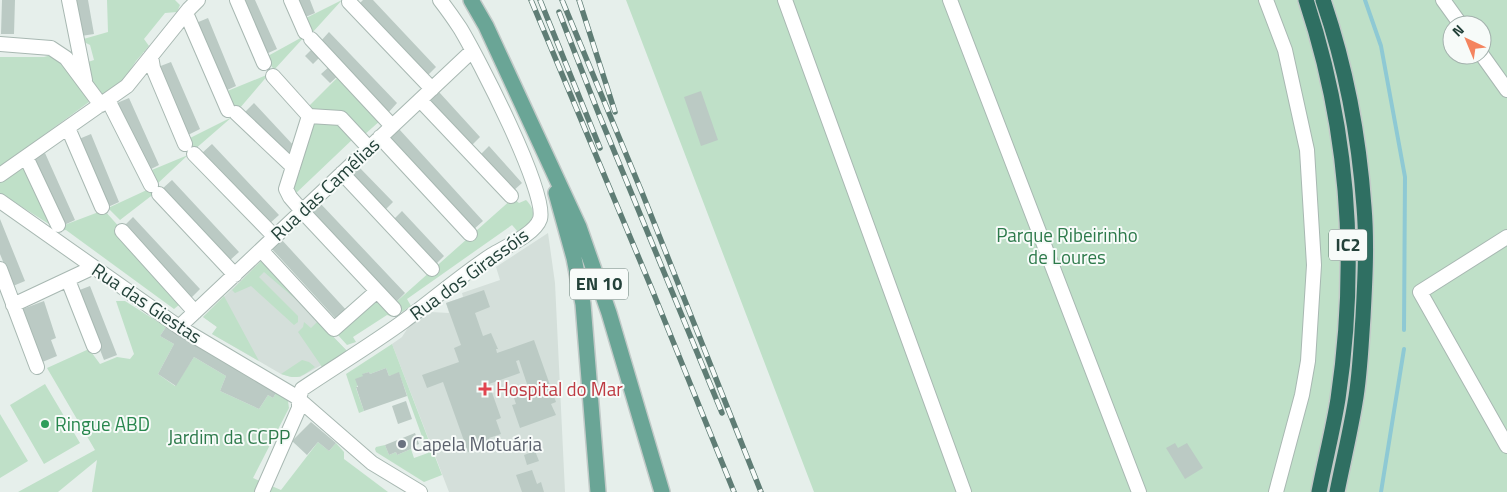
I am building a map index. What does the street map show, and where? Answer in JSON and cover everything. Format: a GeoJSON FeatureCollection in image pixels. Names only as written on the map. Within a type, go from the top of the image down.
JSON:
{"type":"FeatureCollection","features":[{"type":"Feature","properties":{"kind":"highway","name":"IC2"},"geometry":{"type":"LineString","coordinates":[[1306,0],[1319,39],[1330,85],[1341,146],[1347,203],[1349,266],[1338,400],[1319,492]]}},
{"type":"Feature","properties":{"kind":"highway","name":"IC2"},"geometry":{"type":"LineString","coordinates":[[1323,0],[1335,35],[1348,89],[1357,142],[1364,208],[1365,264],[1355,402],[1337,492]]}},
{"type":"Feature","properties":{"kind":"main road","name":"EN 10"},"geometry":{"type":"LineString","coordinates":[[472,0],[486,26],[579,227],[609,313],[662,492]]}},
{"type":"Feature","properties":{"kind":"main road","name":"EN 10"},"geometry":{"type":"LineString","coordinates":[[549,163],[574,258],[583,304],[598,492]]}},
{"type":"Feature","properties":{"kind":"street"},"geometry":{"type":"LineString","coordinates":[[69,0],[86,85]]}},
{"type":"Feature","properties":{"kind":"street"},"geometry":{"type":"LineString","coordinates":[[237,0],[264,62]]}},
{"type":"Feature","properties":{"kind":"street"},"geometry":{"type":"LineString","coordinates":[[291,0],[308,36],[392,126]]}},
{"type":"Feature","properties":{"kind":"street","name":"Rua dos Girassóis"},"geometry":{"type":"LineString","coordinates":[[298,398],[302,389],[404,321],[447,286],[530,231],[538,223],[541,209],[532,178],[516,139],[472,51],[440,0]]}},
{"type":"Feature","properties":{"kind":"street"},"geometry":{"type":"LineString","coordinates":[[785,0],[964,492]]}},
{"type":"Feature","properties":{"kind":"street"},"geometry":{"type":"LineString","coordinates":[[950,0],[1139,492]]}},
{"type":"Feature","properties":{"kind":"street"},"geometry":{"type":"LineString","coordinates":[[1266,0],[1285,50],[1307,150],[1314,265],[1308,361],[1302,395],[1276,492]]}},
{"type":"Feature","properties":{"kind":"street"},"geometry":{"type":"LineString","coordinates":[[1443,0],[1454,15]]}},
{"type":"Feature","properties":{"kind":"street"},"geometry":{"type":"LineString","coordinates":[[349,2],[432,88]]}},
{"type":"Feature","properties":{"kind":"street"},"geometry":{"type":"LineString","coordinates":[[0,175],[127,86],[188,6]]}},
{"type":"Feature","properties":{"kind":"street"},"geometry":{"type":"LineString","coordinates":[[188,6],[232,111],[293,168]]}},
{"type":"Feature","properties":{"kind":"street"},"geometry":{"type":"LineString","coordinates":[[0,44],[51,48],[66,58],[86,85],[104,102],[155,189],[235,275]]}},
{"type":"Feature","properties":{"kind":"street","name":"Rua das Camélias"},"geometry":{"type":"LineString","coordinates":[[179,327],[472,51]]}},
{"type":"Feature","properties":{"kind":"street"},"geometry":{"type":"LineString","coordinates":[[151,56],[153,68],[190,149],[275,237]]}},
{"type":"Feature","properties":{"kind":"street"},"geometry":{"type":"LineString","coordinates":[[1489,65],[1507,90]]}},
{"type":"Feature","properties":{"kind":"street"},"geometry":{"type":"LineString","coordinates":[[273,76],[309,116],[341,118],[369,148]]}},
{"type":"Feature","properties":{"kind":"street"},"geometry":{"type":"LineString","coordinates":[[420,100],[511,196]]}},
{"type":"Feature","properties":{"kind":"street"},"geometry":{"type":"LineString","coordinates":[[309,116],[286,189],[302,211],[394,309]]}},
{"type":"Feature","properties":{"kind":"street"},"geometry":{"type":"LineString","coordinates":[[68,128],[102,207]]}},
{"type":"Feature","properties":{"kind":"street"},"geometry":{"type":"LineString","coordinates":[[380,137],[470,234]]}},
{"type":"Feature","properties":{"kind":"street"},"geometry":{"type":"LineString","coordinates":[[26,157],[58,225]]}},
{"type":"Feature","properties":{"kind":"street"},"geometry":{"type":"LineString","coordinates":[[342,173],[432,269]]}},
{"type":"Feature","properties":{"kind":"street","name":"Rua das Giestas"},"geometry":{"type":"LineString","coordinates":[[0,201],[179,327],[298,398],[372,463],[420,492]]}},
{"type":"Feature","properties":{"kind":"street"},"geometry":{"type":"LineString","coordinates":[[122,231],[195,312]]}},
{"type":"Feature","properties":{"kind":"street"},"geometry":{"type":"LineString","coordinates":[[1506,442],[1420,292],[1507,237]]}},
{"type":"Feature","properties":{"kind":"street"},"geometry":{"type":"LineString","coordinates":[[261,250],[334,329],[377,291]]}},
{"type":"Feature","properties":{"kind":"street"},"geometry":{"type":"LineString","coordinates":[[14,305],[94,267]]}},
{"type":"Feature","properties":{"kind":"street"},"geometry":{"type":"LineString","coordinates":[[0,270],[37,367]]}},
{"type":"Feature","properties":{"kind":"street"},"geometry":{"type":"LineString","coordinates":[[68,280],[94,346]]}},
{"type":"Feature","properties":{"kind":"street"},"geometry":{"type":"LineString","coordinates":[[262,492],[299,408],[298,398]]}},
{"type":"Feature","properties":{"kind":"shaded area","name":"Hospital do Mar"},"geometry":{"type":"Polygon","coordinates":[[[548,233],[555,283],[565,492],[449,492],[392,344],[402,337],[409,326],[431,312],[449,313],[446,303],[463,297],[462,293],[500,280],[496,267],[548,233]]]}},
{"type":"Feature","properties":{"kind":"shaded area"},"geometry":{"type":"Polygon","coordinates":[[[261,261],[347,351],[300,377],[291,377],[281,374],[212,334],[217,327],[203,317],[261,261]]]}},
{"type":"Feature","properties":{"kind":"green space"},"geometry":{"type":"Polygon","coordinates":[[[107,0],[175,0],[180,5],[177,12],[165,13],[144,39],[149,46],[123,81],[103,95],[88,76],[88,62],[94,60],[90,45],[80,40],[108,32],[107,0]]]}},
{"type":"Feature","properties":{"kind":"green space"},"geometry":{"type":"Polygon","coordinates":[[[342,0],[312,33],[304,19],[342,0]]]}},
{"type":"Feature","properties":{"kind":"green space","name":"Parque Ribeirinho de Loures"},"geometry":{"type":"Polygon","coordinates":[[[626,0],[1507,0],[1507,492],[814,492],[626,0]]]}},
{"type":"Feature","properties":{"kind":"green space"},"geometry":{"type":"Polygon","coordinates":[[[306,35],[274,70],[266,57],[306,35]]]}},
{"type":"Feature","properties":{"kind":"green space"},"geometry":{"type":"Polygon","coordinates":[[[51,55],[62,61],[89,102],[0,167],[0,57],[44,57],[51,55]]]}},
{"type":"Feature","properties":{"kind":"green space"},"geometry":{"type":"Polygon","coordinates":[[[269,74],[233,116],[225,92],[269,74]]]}},
{"type":"Feature","properties":{"kind":"green space"},"geometry":{"type":"Polygon","coordinates":[[[341,74],[381,120],[364,135],[313,111],[309,106],[341,74]]]}},
{"type":"Feature","properties":{"kind":"green space"},"geometry":{"type":"Polygon","coordinates":[[[232,117],[194,150],[186,140],[232,117]]]}},
{"type":"Feature","properties":{"kind":"green space"},"geometry":{"type":"Polygon","coordinates":[[[311,118],[339,120],[355,137],[293,196],[293,170],[311,118]]]}},
{"type":"Feature","properties":{"kind":"green space"},"geometry":{"type":"Polygon","coordinates":[[[188,155],[156,185],[147,172],[188,155]]]}},
{"type":"Feature","properties":{"kind":"green space"},"geometry":{"type":"Polygon","coordinates":[[[26,162],[52,226],[0,193],[0,179],[26,162]]]}},
{"type":"Feature","properties":{"kind":"green space"},"geometry":{"type":"Polygon","coordinates":[[[151,185],[155,193],[120,220],[108,208],[149,189],[151,185]]]}},
{"type":"Feature","properties":{"kind":"green space"},"geometry":{"type":"Polygon","coordinates":[[[513,198],[519,203],[526,200],[533,214],[530,222],[519,233],[512,225],[407,299],[411,306],[394,317],[387,315],[353,337],[356,342],[347,345],[337,334],[382,294],[395,303],[513,198]]]}},
{"type":"Feature","properties":{"kind":"green space"},"geometry":{"type":"Polygon","coordinates":[[[104,210],[185,300],[174,309],[66,230],[59,231],[59,227],[104,210]]]}},
{"type":"Feature","properties":{"kind":"green space"},"geometry":{"type":"Polygon","coordinates":[[[261,261],[299,302],[264,272],[259,277],[298,316],[298,322],[294,325],[251,286],[235,293],[232,290],[261,261]]]}},
{"type":"Feature","properties":{"kind":"green space"},"geometry":{"type":"Polygon","coordinates":[[[224,296],[259,361],[212,334],[217,327],[203,317],[224,296]]]}},
{"type":"Feature","properties":{"kind":"green space","name":"Jardim da CCPP"},"geometry":{"type":"Polygon","coordinates":[[[116,301],[125,301],[166,327],[160,336],[174,344],[158,374],[175,386],[194,357],[226,376],[220,391],[259,409],[268,395],[273,398],[276,393],[288,401],[289,408],[253,478],[281,490],[318,442],[329,451],[336,443],[344,452],[344,459],[388,492],[92,492],[97,460],[58,492],[18,492],[95,450],[47,368],[89,349],[100,364],[117,357],[130,359],[134,354],[116,301]]]}},
{"type":"Feature","properties":{"kind":"green space"},"geometry":{"type":"Polygon","coordinates":[[[318,321],[347,351],[322,367],[298,332],[303,327],[304,322],[311,328],[318,321]]]}},
{"type":"Feature","properties":{"kind":"green space"},"geometry":{"type":"Polygon","coordinates":[[[392,344],[442,475],[424,482],[376,452],[375,449],[385,445],[389,455],[396,452],[397,455],[411,449],[414,458],[428,453],[399,373],[389,376],[386,368],[370,374],[369,372],[363,374],[356,388],[364,411],[359,413],[346,374],[392,344]]]}},
{"type":"Feature","properties":{"kind":"green space"},"geometry":{"type":"Polygon","coordinates":[[[302,360],[309,362],[315,367],[296,377],[281,374],[302,360]]]}},
{"type":"Feature","properties":{"kind":"green space","name":"Ringue ABD"},"geometry":{"type":"Polygon","coordinates":[[[45,384],[80,443],[44,464],[10,405],[45,384]]]}},
{"type":"Feature","properties":{"kind":"green space"},"geometry":{"type":"Polygon","coordinates":[[[0,414],[28,461],[0,478],[0,414]]]}},
{"type":"Feature","properties":{"kind":"building"},"geometry":{"type":"Polygon","coordinates":[[[2,0],[15,0],[14,34],[1,34],[2,0]]]}},
{"type":"Feature","properties":{"kind":"building"},"geometry":{"type":"Polygon","coordinates":[[[74,0],[88,0],[94,34],[81,36],[74,0]]]}},
{"type":"Feature","properties":{"kind":"building"},"geometry":{"type":"Polygon","coordinates":[[[241,0],[255,0],[277,49],[266,54],[241,0]]]}},
{"type":"Feature","properties":{"kind":"building"},"geometry":{"type":"Polygon","coordinates":[[[295,0],[310,0],[315,13],[303,18],[295,0]]]}},
{"type":"Feature","properties":{"kind":"building"},"geometry":{"type":"Polygon","coordinates":[[[363,0],[373,0],[436,67],[427,76],[359,4],[363,0]]]}},
{"type":"Feature","properties":{"kind":"building"},"geometry":{"type":"Polygon","coordinates":[[[208,18],[236,86],[225,91],[196,23],[208,18]]]}},
{"type":"Feature","properties":{"kind":"building"},"geometry":{"type":"Polygon","coordinates":[[[329,32],[397,103],[388,113],[320,42],[329,32]]]}},
{"type":"Feature","properties":{"kind":"building"},"geometry":{"type":"Polygon","coordinates":[[[314,47],[322,55],[313,64],[305,56],[314,47]]]}},
{"type":"Feature","properties":{"kind":"building"},"geometry":{"type":"Polygon","coordinates":[[[171,62],[200,129],[188,135],[158,67],[171,62]]]}},
{"type":"Feature","properties":{"kind":"building"},"geometry":{"type":"Polygon","coordinates":[[[331,65],[340,74],[330,83],[321,74],[331,65]]]}},
{"type":"Feature","properties":{"kind":"building"},"geometry":{"type":"Polygon","coordinates":[[[701,91],[718,140],[701,146],[684,97],[701,91]]]}},
{"type":"Feature","properties":{"kind":"building"},"geometry":{"type":"Polygon","coordinates":[[[439,92],[480,137],[471,146],[430,101],[439,92]]]}},
{"type":"Feature","properties":{"kind":"building"},"geometry":{"type":"Polygon","coordinates":[[[129,98],[159,165],[147,171],[117,103],[129,98]]]}},
{"type":"Feature","properties":{"kind":"building"},"geometry":{"type":"Polygon","coordinates":[[[254,103],[295,147],[286,156],[245,112],[254,103]]]}},
{"type":"Feature","properties":{"kind":"building"},"geometry":{"type":"Polygon","coordinates":[[[399,129],[483,221],[473,230],[388,138],[399,129]]]}},
{"type":"Feature","properties":{"kind":"building"},"geometry":{"type":"Polygon","coordinates":[[[91,134],[119,202],[108,207],[79,139],[91,134]]]}},
{"type":"Feature","properties":{"kind":"building"},"geometry":{"type":"Polygon","coordinates":[[[212,144],[279,215],[269,224],[202,153],[212,144]]]}},
{"type":"Feature","properties":{"kind":"building"},"geometry":{"type":"Polygon","coordinates":[[[489,146],[522,183],[513,191],[480,155],[489,146]]]}},
{"type":"Feature","properties":{"kind":"building"},"geometry":{"type":"Polygon","coordinates":[[[45,153],[75,220],[62,226],[33,158],[45,153]]]}},
{"type":"Feature","properties":{"kind":"building"},"geometry":{"type":"Polygon","coordinates":[[[359,167],[393,202],[384,211],[350,175],[359,167]]]}},
{"type":"Feature","properties":{"kind":"building"},"geometry":{"type":"Polygon","coordinates":[[[172,180],[239,252],[229,261],[162,189],[172,180]]]}},
{"type":"Feature","properties":{"kind":"building"},"geometry":{"type":"Polygon","coordinates":[[[320,203],[405,293],[395,303],[310,212],[320,203]]]}},
{"type":"Feature","properties":{"kind":"building"},"geometry":{"type":"Polygon","coordinates":[[[402,211],[444,256],[435,265],[393,220],[402,211]]]}},
{"type":"Feature","properties":{"kind":"building"},"geometry":{"type":"Polygon","coordinates":[[[133,217],[200,289],[191,298],[124,226],[133,217]]]}},
{"type":"Feature","properties":{"kind":"building"},"geometry":{"type":"Polygon","coordinates":[[[0,219],[25,281],[13,286],[0,254],[0,219]]]}},
{"type":"Feature","properties":{"kind":"building"},"geometry":{"type":"Polygon","coordinates":[[[281,239],[348,312],[338,321],[271,248],[281,239]]]}},
{"type":"Feature","properties":{"kind":"building"},"geometry":{"type":"Polygon","coordinates":[[[90,286],[117,355],[104,360],[77,291],[90,286]]]}},
{"type":"Feature","properties":{"kind":"building"},"geometry":{"type":"Polygon","coordinates":[[[484,290],[490,307],[475,313],[483,336],[491,333],[498,349],[496,349],[497,353],[534,340],[556,402],[551,404],[556,415],[520,428],[512,405],[516,404],[511,389],[527,384],[519,360],[516,361],[520,373],[489,384],[501,418],[496,420],[501,434],[489,438],[491,443],[468,452],[443,382],[427,388],[422,375],[459,362],[454,348],[461,345],[446,303],[484,290]]]}},
{"type":"Feature","properties":{"kind":"building"},"geometry":{"type":"Polygon","coordinates":[[[44,301],[56,338],[51,340],[57,356],[40,363],[20,310],[44,301]]]}},
{"type":"Feature","properties":{"kind":"building"},"geometry":{"type":"Polygon","coordinates":[[[166,327],[276,393],[273,398],[268,395],[259,409],[220,391],[226,376],[194,357],[176,386],[158,374],[174,344],[160,336],[166,327]]]}},
{"type":"Feature","properties":{"kind":"building"},"geometry":{"type":"Polygon","coordinates":[[[386,368],[389,376],[399,372],[407,396],[364,411],[355,379],[363,376],[362,374],[369,372],[370,374],[386,368]]]}},
{"type":"Feature","properties":{"kind":"building"},"geometry":{"type":"Polygon","coordinates":[[[406,401],[412,419],[398,424],[392,406],[406,401]]]}},
{"type":"Feature","properties":{"kind":"building"},"geometry":{"type":"Polygon","coordinates":[[[311,422],[336,443],[329,451],[318,442],[307,455],[292,441],[311,422]]]}},
{"type":"Feature","properties":{"kind":"building","name":"Capela Motuária"},"geometry":{"type":"Polygon","coordinates":[[[415,433],[419,444],[397,455],[396,452],[389,455],[385,445],[415,433]]]}},
{"type":"Feature","properties":{"kind":"building"},"geometry":{"type":"Polygon","coordinates":[[[1175,443],[1178,448],[1187,443],[1203,468],[1185,479],[1166,448],[1175,443]]]}},
{"type":"Feature","properties":{"kind":"building"},"geometry":{"type":"Polygon","coordinates":[[[535,451],[539,461],[527,465],[524,455],[535,451]]]}},
{"type":"Feature","properties":{"kind":"building"},"geometry":{"type":"Polygon","coordinates":[[[532,470],[537,484],[541,482],[544,492],[522,492],[516,475],[532,470]]]}},
{"type":"Feature","properties":{"kind":"waterway"},"geometry":{"type":"LineString","coordinates":[[1365,0],[1381,46],[1405,177],[1404,330]]}},
{"type":"Feature","properties":{"kind":"waterway"},"geometry":{"type":"LineString","coordinates":[[1381,492],[1404,349]]}},
{"type":"Feature","properties":{"kind":"railway"},"geometry":{"type":"LineString","coordinates":[[531,0],[734,492]]}},
{"type":"Feature","properties":{"kind":"railway"},"geometry":{"type":"LineString","coordinates":[[540,0],[600,148]]}},
{"type":"Feature","properties":{"kind":"railway"},"geometry":{"type":"LineString","coordinates":[[562,0],[643,195],[761,492]]}},
{"type":"Feature","properties":{"kind":"railway"},"geometry":{"type":"LineString","coordinates":[[579,0],[615,112]]}},
{"type":"Feature","properties":{"kind":"railway"},"geometry":{"type":"LineString","coordinates":[[559,12],[598,112],[722,413]]}},
{"type":"Feature","properties":{"kind":"place","name":"Hospital do Mar"},"geometry":{"type":"Point","coordinates":[485,389]}},
{"type":"Feature","properties":{"kind":"place","name":"Ringue ABD"},"geometry":{"type":"Point","coordinates":[45,424]}},
{"type":"Feature","properties":{"kind":"place","name":"Capela Motuária"},"geometry":{"type":"Point","coordinates":[402,444]}}]}
